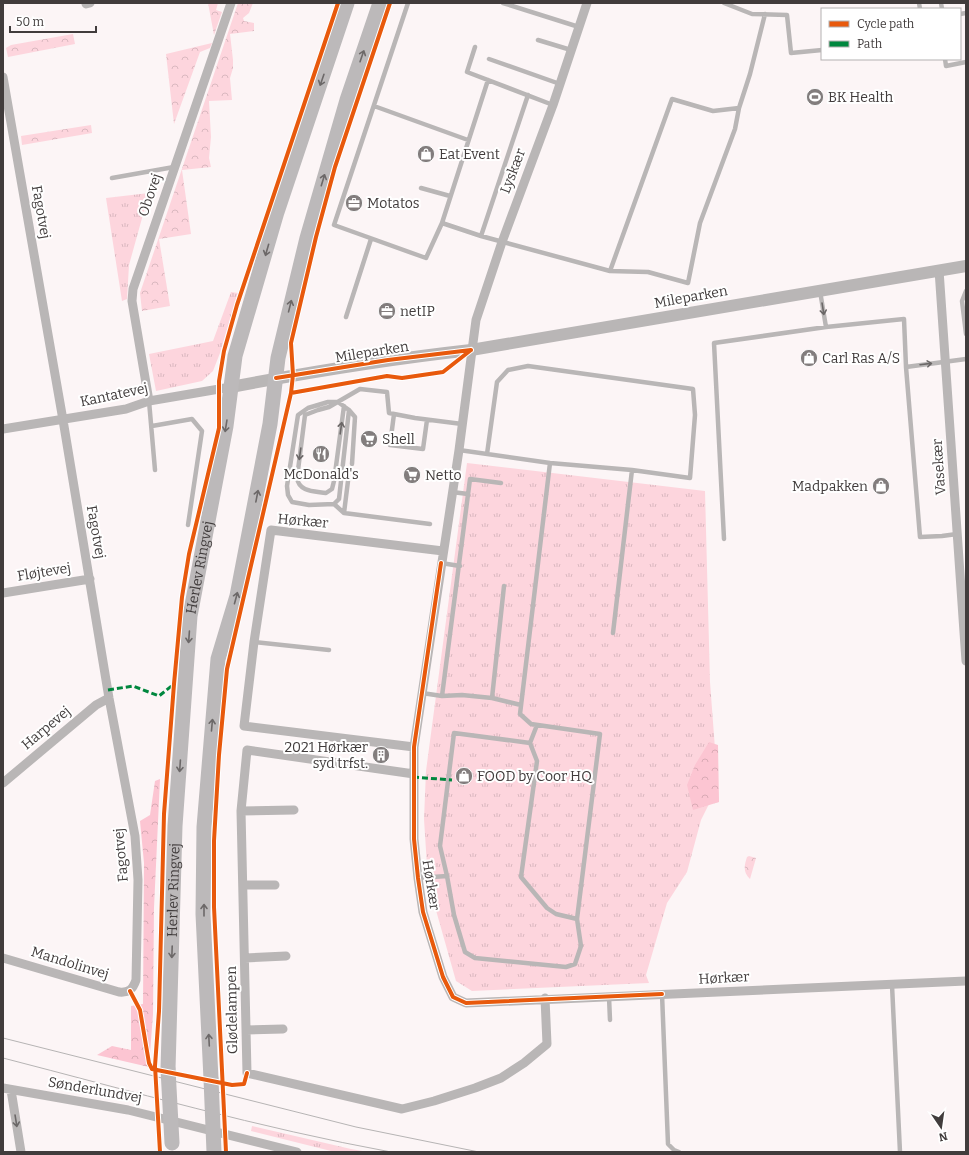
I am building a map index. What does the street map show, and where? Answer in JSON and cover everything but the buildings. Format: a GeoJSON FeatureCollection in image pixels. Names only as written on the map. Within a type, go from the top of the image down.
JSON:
{"type":"FeatureCollection","features":[{"type":"Feature","properties":{"kind":"main road","name":"Herlev Ringvej"},"geometry":{"type":"LineString","coordinates":[[172,1148],[168,1069],[175,826],[190,616],[226,426],[235,356],[278,212],[348,3]]}},
{"type":"Feature","properties":{"kind":"main road","name":"Herlev Ringvej"},"geometry":{"type":"LineString","coordinates":[[214,1152],[203,914],[204,827],[210,740],[218,659],[237,596],[270,424],[281,344],[315,207],[347,100],[380,3]]}},
{"type":"Feature","properties":{"kind":"street","name":"Obovej"},"geometry":{"type":"LineString","coordinates":[[149,401],[132,300],[133,289],[231,3]]}},
{"type":"Feature","properties":{"kind":"street","name":"Lyskær"},"geometry":{"type":"LineString","coordinates":[[471,350],[476,320],[502,242],[553,105],[579,27],[584,4]]}},
{"type":"Feature","properties":{"kind":"street","name":"Fagotvej"},"geometry":{"type":"LineString","coordinates":[[3,77],[63,420],[109,698],[135,836],[138,873],[136,980],[130,991]]}},
{"type":"Feature","properties":{"kind":"street","name":"Mileparken"},"geometry":{"type":"LineString","coordinates":[[231,387],[276,378],[388,360],[471,350],[820,292],[966,266]]}},
{"type":"Feature","properties":{"kind":"street","name":"Vasekær"},"geometry":{"type":"LineString","coordinates":[[939,270],[966,661]]}},
{"type":"Feature","properties":{"kind":"street","name":"Hørkær"},"geometry":{"type":"LineString","coordinates":[[471,350],[459,450],[414,748],[414,839],[423,912],[442,977],[453,997],[466,1003],[545,998],[609,997],[966,981]]}},
{"type":"Feature","properties":{"kind":"street","name":"Kantatevej"},"geometry":{"type":"LineString","coordinates":[[3,430],[126,409],[149,401],[231,387]]}},
{"type":"Feature","properties":{"kind":"street","name":"Hørkær"},"geometry":{"type":"LineString","coordinates":[[414,748],[244,726],[254,642],[271,530],[443,551]]}},
{"type":"Feature","properties":{"kind":"street","name":"Fløjtevej"},"geometry":{"type":"LineString","coordinates":[[3,593],[90,579]]}},
{"type":"Feature","properties":{"kind":"street","name":"Harpevej"},"geometry":{"type":"LineString","coordinates":[[3,783],[96,705],[109,698]]}},
{"type":"Feature","properties":{"kind":"street","name":"Glødelampen"},"geometry":{"type":"LineString","coordinates":[[414,774],[247,750],[241,811],[248,1073],[402,1109],[475,1088],[501,1078],[524,1063],[547,1044],[545,998]]}},
{"type":"Feature","properties":{"kind":"street"},"geometry":{"type":"LineString","coordinates":[[241,811],[294,810]]}},
{"type":"Feature","properties":{"kind":"street"},"geometry":{"type":"LineString","coordinates":[[244,885],[275,885]]}},
{"type":"Feature","properties":{"kind":"street"},"geometry":{"type":"LineString","coordinates":[[245,958],[286,956]]}},
{"type":"Feature","properties":{"kind":"street","name":"Mandolinvej"},"geometry":{"type":"LineString","coordinates":[[3,958],[119,992],[130,991]]}},
{"type":"Feature","properties":{"kind":"street"},"geometry":{"type":"LineString","coordinates":[[246,1030],[284,1029]]}},
{"type":"Feature","properties":{"kind":"street"},"geometry":{"type":"LineString","coordinates":[[7,1089],[21,1152]]}},
{"type":"Feature","properties":{"kind":"street","name":"Sønderlundvej"},"geometry":{"type":"LineString","coordinates":[[7,1089],[128,1110],[297,1152]]}},
{"type":"Feature","properties":{"kind":"lane"},"geometry":{"type":"LineString","coordinates":[[408,3],[334,225],[426,258],[442,223],[488,80]]}},
{"type":"Feature","properties":{"kind":"lane"},"geometry":{"type":"LineString","coordinates":[[503,3],[579,27]]}},
{"type":"Feature","properties":{"kind":"lane"},"geometry":{"type":"LineString","coordinates":[[724,3],[752,14],[787,15],[791,53],[821,50]]}},
{"type":"Feature","properties":{"kind":"lane"},"geometry":{"type":"LineString","coordinates":[[442,223],[502,242],[610,271],[648,272],[688,283],[700,223],[735,129],[739,108],[750,74],[765,14]]}},
{"type":"Feature","properties":{"kind":"lane"},"geometry":{"type":"LineString","coordinates":[[538,40],[571,50]]}},
{"type":"Feature","properties":{"kind":"lane"},"geometry":{"type":"LineString","coordinates":[[475,48],[467,72],[553,105]]}},
{"type":"Feature","properties":{"kind":"lane"},"geometry":{"type":"LineString","coordinates":[[489,60],[560,84]]}},
{"type":"Feature","properties":{"kind":"lane"},"geometry":{"type":"LineString","coordinates":[[945,60],[946,66],[966,62]]}},
{"type":"Feature","properties":{"kind":"lane"},"geometry":{"type":"LineString","coordinates":[[481,236],[528,95]]}},
{"type":"Feature","properties":{"kind":"lane"},"geometry":{"type":"LineString","coordinates":[[610,271],[672,99],[713,111],[739,108]]}},
{"type":"Feature","properties":{"kind":"lane"},"geometry":{"type":"LineString","coordinates":[[374,106],[468,140]]}},
{"type":"Feature","properties":{"kind":"lane"},"geometry":{"type":"LineString","coordinates":[[112,178],[174,167]]}},
{"type":"Feature","properties":{"kind":"lane"},"geometry":{"type":"LineString","coordinates":[[421,188],[450,196]]}},
{"type":"Feature","properties":{"kind":"lane"},"geometry":{"type":"LineString","coordinates":[[346,317],[371,239]]}},
{"type":"Feature","properties":{"kind":"lane"},"geometry":{"type":"LineString","coordinates":[[966,291],[962,301],[966,334]]}},
{"type":"Feature","properties":{"kind":"lane"},"geometry":{"type":"LineString","coordinates":[[820,292],[826,327]]}},
{"type":"Feature","properties":{"kind":"lane"},"geometry":{"type":"LineString","coordinates":[[724,539],[714,343],[826,327],[904,319],[906,367],[920,537],[957,534]]}},
{"type":"Feature","properties":{"kind":"lane"},"geometry":{"type":"LineString","coordinates":[[906,367],[966,359]]}},
{"type":"Feature","properties":{"kind":"lane"},"geometry":{"type":"LineString","coordinates":[[459,450],[487,454],[550,463],[632,470],[690,478],[695,415],[692,389],[528,366],[508,370],[497,382],[487,454]]}},
{"type":"Feature","properties":{"kind":"lane"},"geometry":{"type":"LineString","coordinates":[[344,406],[332,489],[326,494],[305,490],[299,485],[297,478],[305,415],[329,407],[360,389],[387,392],[389,413],[427,420],[462,424]]}},
{"type":"Feature","properties":{"kind":"lane"},"geometry":{"type":"LineString","coordinates":[[149,401],[155,470]]}},
{"type":"Feature","properties":{"kind":"lane"},"geometry":{"type":"LineString","coordinates":[[350,410],[339,499],[334,504],[309,505],[292,502],[288,495],[287,486],[298,415],[308,408],[328,402],[338,402],[350,410],[355,417],[352,464]]}},
{"type":"Feature","properties":{"kind":"lane"},"geometry":{"type":"LineString","coordinates":[[394,414],[390,445],[423,448],[427,420]]}},
{"type":"Feature","properties":{"kind":"lane"},"geometry":{"type":"LineString","coordinates":[[152,426],[192,419],[202,430],[188,525]]}},
{"type":"Feature","properties":{"kind":"lane"},"geometry":{"type":"LineString","coordinates":[[530,743],[454,733],[440,846],[454,916],[464,952],[475,958],[566,967],[575,964],[581,946],[577,919],[600,734],[531,724],[520,714],[550,463]]}},
{"type":"Feature","properties":{"kind":"lane"},"geometry":{"type":"LineString","coordinates":[[613,633],[632,470]]}},
{"type":"Feature","properties":{"kind":"lane"},"geometry":{"type":"LineString","coordinates":[[442,696],[460,566],[470,479],[501,483]]}},
{"type":"Feature","properties":{"kind":"lane"},"geometry":{"type":"LineString","coordinates":[[344,513],[348,481]]}},
{"type":"Feature","properties":{"kind":"lane"},"geometry":{"type":"LineString","coordinates":[[452,492],[468,494]]}},
{"type":"Feature","properties":{"kind":"lane"},"geometry":{"type":"LineString","coordinates":[[334,504],[344,513],[430,524]]}},
{"type":"Feature","properties":{"kind":"lane"},"geometry":{"type":"LineString","coordinates":[[441,564],[460,566]]}},
{"type":"Feature","properties":{"kind":"lane"},"geometry":{"type":"LineString","coordinates":[[492,698],[504,586]]}},
{"type":"Feature","properties":{"kind":"lane"},"geometry":{"type":"LineString","coordinates":[[254,642],[329,650]]}},
{"type":"Feature","properties":{"kind":"lane"},"geometry":{"type":"LineString","coordinates":[[422,693],[442,696],[462,695],[492,698],[521,705]]}},
{"type":"Feature","properties":{"kind":"lane"},"geometry":{"type":"LineString","coordinates":[[537,725],[530,743],[537,761],[521,877],[547,908],[556,914],[577,919]]}},
{"type":"Feature","properties":{"kind":"lane"},"geometry":{"type":"LineString","coordinates":[[418,878],[447,876]]}},
{"type":"Feature","properties":{"kind":"lane"},"geometry":{"type":"LineString","coordinates":[[892,985],[900,1152]]}},
{"type":"Feature","properties":{"kind":"lane"},"geometry":{"type":"LineString","coordinates":[[662,994],[668,1144],[674,1150],[679,1152]]}},
{"type":"Feature","properties":{"kind":"lane"},"geometry":{"type":"LineString","coordinates":[[609,997],[610,1020]]}},
{"type":"Feature","properties":{"kind":"green space"},"geometry":{"type":"Polygon","coordinates":[[[208,3],[218,3],[216,10],[222,12],[214,35],[208,3]]]}},
{"type":"Feature","properties":{"kind":"green space"},"geometry":{"type":"Polygon","coordinates":[[[238,3],[253,3],[249,13],[243,18],[244,21],[254,23],[254,31],[230,34],[233,60],[233,68],[230,78],[232,100],[209,101],[211,137],[209,158],[211,167],[182,170],[191,234],[159,239],[170,306],[142,311],[140,293],[238,3]]]}},
{"type":"Feature","properties":{"kind":"green space"},"geometry":{"type":"Polygon","coordinates":[[[73,34],[75,44],[8,57],[6,48],[11,45],[73,34]]]}},
{"type":"Feature","properties":{"kind":"green space"},"geometry":{"type":"Polygon","coordinates":[[[212,43],[210,48],[200,52],[174,124],[166,54],[212,43]]]}},
{"type":"Feature","properties":{"kind":"green space"},"geometry":{"type":"Polygon","coordinates":[[[91,125],[92,133],[22,145],[21,136],[91,125]]]}},
{"type":"Feature","properties":{"kind":"green space"},"geometry":{"type":"Polygon","coordinates":[[[149,193],[129,265],[127,299],[122,301],[106,198],[149,193]]]}},
{"type":"Feature","properties":{"kind":"green space"},"geometry":{"type":"Polygon","coordinates":[[[231,292],[238,293],[213,371],[202,381],[156,391],[149,354],[213,341],[231,292]]]}},
{"type":"Feature","properties":{"kind":"green space"},"geometry":{"type":"Polygon","coordinates":[[[467,463],[705,491],[710,682],[719,802],[709,804],[701,820],[687,872],[667,903],[646,975],[649,983],[472,991],[456,981],[428,882],[424,819],[426,771],[467,463]]]}},
{"type":"Feature","properties":{"kind":"green space"},"geometry":{"type":"Polygon","coordinates":[[[709,742],[718,745],[719,802],[693,810],[687,785],[695,765],[709,742]]]}},
{"type":"Feature","properties":{"kind":"green space"},"geometry":{"type":"Polygon","coordinates":[[[160,779],[154,908],[153,1014],[149,1067],[97,1055],[112,1046],[131,1050],[131,1006],[143,1004],[144,863],[140,821],[150,815],[155,781],[160,779]]]}},
{"type":"Feature","properties":{"kind":"green space"},"geometry":{"type":"Polygon","coordinates":[[[749,856],[756,858],[750,879],[746,874],[745,869],[745,863],[747,857],[749,856]]]}},
{"type":"Feature","properties":{"kind":"green space"},"geometry":{"type":"Polygon","coordinates":[[[252,1126],[368,1152],[335,1152],[251,1131],[252,1126]]]}},
{"type":"Feature","properties":{"kind":"tram line"},"geometry":{"type":"LineString","coordinates":[[3,1038],[356,1127],[479,1152]]}},
{"type":"Feature","properties":{"kind":"tram line"},"geometry":{"type":"LineString","coordinates":[[3,1058],[147,1096],[293,1132],[391,1152]]}},
{"type":"Feature","properties":{"kind":"marked path"},"geometry":{"type":"LineString","coordinates":[[108,690],[133,686],[159,696],[174,684]]}},
{"type":"Feature","properties":{"kind":"marked path"},"geometry":{"type":"LineString","coordinates":[[413,777],[452,780]]}},
{"type":"Feature","properties":{"kind":"cycle path"},"geometry":{"type":"LineString","coordinates":[[160,1152],[155,1066],[159,1011],[164,814],[182,597],[189,554],[219,428],[219,381],[224,351],[237,305],[338,3]]}},
{"type":"Feature","properties":{"kind":"cycle path"},"geometry":{"type":"LineString","coordinates":[[291,393],[293,375],[291,343],[316,237],[335,167],[390,3]]}},
{"type":"Feature","properties":{"kind":"cycle path"},"geometry":{"type":"LineString","coordinates":[[276,378],[388,360],[471,350]]}},
{"type":"Feature","properties":{"kind":"cycle path"},"geometry":{"type":"LineString","coordinates":[[226,1152],[214,907],[214,841],[219,755],[227,669],[291,393],[387,376],[402,378],[443,372],[471,350]]}},
{"type":"Feature","properties":{"kind":"cycle path"},"geometry":{"type":"LineString","coordinates":[[441,563],[414,747],[414,839],[423,912],[443,977],[453,997],[466,1003],[662,994]]}},
{"type":"Feature","properties":{"kind":"cycle path"},"geometry":{"type":"LineString","coordinates":[[130,991],[140,1010],[149,1063],[152,1069],[232,1085],[244,1084],[247,1073]]}},
{"type":"Feature","properties":{"kind":"place","name":"BK Health"},"geometry":{"type":"Point","coordinates":[815,97]}},
{"type":"Feature","properties":{"kind":"place","name":"Eat Event"},"geometry":{"type":"Point","coordinates":[426,154]}},
{"type":"Feature","properties":{"kind":"place","name":"Motatos"},"geometry":{"type":"Point","coordinates":[354,203]}},
{"type":"Feature","properties":{"kind":"place","name":"netIP"},"geometry":{"type":"Point","coordinates":[387,311]}},
{"type":"Feature","properties":{"kind":"place","name":"Carl Ras A/S"},"geometry":{"type":"Point","coordinates":[809,358]}},
{"type":"Feature","properties":{"kind":"place","name":"Shell"},"geometry":{"type":"Point","coordinates":[369,439]}},
{"type":"Feature","properties":{"kind":"place","name":"McDonald's"},"geometry":{"type":"Point","coordinates":[321,454]}},
{"type":"Feature","properties":{"kind":"place","name":"Netto"},"geometry":{"type":"Point","coordinates":[412,475]}},
{"type":"Feature","properties":{"kind":"place","name":"Madpakken"},"geometry":{"type":"Point","coordinates":[881,486]}},
{"type":"Feature","properties":{"kind":"place","name":"2021 Hørkær syd trfst."},"geometry":{"type":"Point","coordinates":[381,755]}},
{"type":"Feature","properties":{"kind":"place","name":"FOOD by Coor HQ"},"geometry":{"type":"Point","coordinates":[464,776]}}]}
